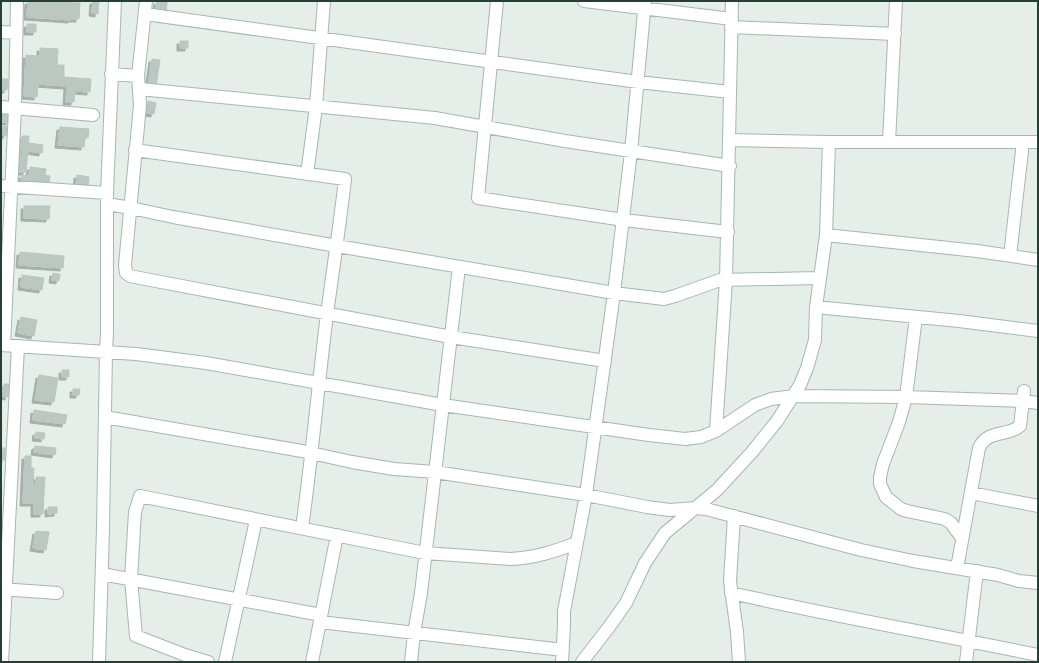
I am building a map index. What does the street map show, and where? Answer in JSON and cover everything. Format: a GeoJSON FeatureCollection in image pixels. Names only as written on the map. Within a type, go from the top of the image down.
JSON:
{"type":"FeatureCollection","features":[{"type":"Feature","properties":{"kind":"street"},"geometry":{"type":"LineString","coordinates":[[17,1],[15,108],[6,186],[2,345],[136,354],[206,363],[443,405],[649,436],[685,439],[701,437],[716,431],[755,405],[771,399],[794,396],[1024,396],[1038,403]]}},
{"type":"Feature","properties":{"kind":"street"},"geometry":{"type":"LineString","coordinates":[[99,662],[107,332],[107,199],[115,1]]}},
{"type":"Feature","properties":{"kind":"street"},"geometry":{"type":"LineString","coordinates":[[146,1],[138,76],[140,105],[125,265],[126,273],[130,276],[451,337],[605,361]]}},
{"type":"Feature","properties":{"kind":"street"},"geometry":{"type":"LineString","coordinates":[[307,174],[316,107],[324,1]]}},
{"type":"Feature","properties":{"kind":"street"},"geometry":{"type":"LineString","coordinates":[[497,1],[478,198],[624,220],[728,232]]}},
{"type":"Feature","properties":{"kind":"street"},"geometry":{"type":"LineString","coordinates":[[584,1],[645,5],[731,23],[895,34]]}},
{"type":"Feature","properties":{"kind":"street"},"geometry":{"type":"LineString","coordinates":[[716,431],[728,232],[732,1]]}},
{"type":"Feature","properties":{"kind":"street"},"geometry":{"type":"LineString","coordinates":[[889,142],[896,1]]}},
{"type":"Feature","properties":{"kind":"street"},"geometry":{"type":"LineString","coordinates":[[102,574],[239,600],[321,619],[562,656],[564,611],[586,494],[624,220],[632,152],[645,5]]}},
{"type":"Feature","properties":{"kind":"street"},"geometry":{"type":"LineString","coordinates":[[145,14],[638,82],[730,92]]}},
{"type":"Feature","properties":{"kind":"street"},"geometry":{"type":"LineString","coordinates":[[1,32],[16,32]]}},
{"type":"Feature","properties":{"kind":"street"},"geometry":{"type":"LineString","coordinates":[[111,74],[138,76]]}},
{"type":"Feature","properties":{"kind":"street"},"geometry":{"type":"LineString","coordinates":[[140,89],[428,117],[632,152],[730,166]]}},
{"type":"Feature","properties":{"kind":"street"},"geometry":{"type":"LineString","coordinates":[[1,107],[93,115]]}},
{"type":"Feature","properties":{"kind":"street"},"geometry":{"type":"LineString","coordinates":[[730,140],[829,142],[1038,142]]}},
{"type":"Feature","properties":{"kind":"street"},"geometry":{"type":"LineString","coordinates":[[582,662],[610,627],[626,603],[645,562],[665,533],[717,490],[752,452],[777,421],[794,396],[807,368],[813,348],[816,328],[816,307],[826,235],[829,142]]}},
{"type":"Feature","properties":{"kind":"street"},"geometry":{"type":"LineString","coordinates":[[1010,256],[1023,142]]}},
{"type":"Feature","properties":{"kind":"street"},"geometry":{"type":"LineString","coordinates":[[135,150],[345,179],[338,246],[327,314],[312,453],[302,528]]}},
{"type":"Feature","properties":{"kind":"street"},"geometry":{"type":"LineString","coordinates":[[6,186],[107,199],[131,208],[173,217],[614,294],[664,299],[712,282],[726,280],[820,278]]}},
{"type":"Feature","properties":{"kind":"street"},"geometry":{"type":"LineString","coordinates":[[826,235],[977,251],[1038,260]]}},
{"type":"Feature","properties":{"kind":"street"},"geometry":{"type":"LineString","coordinates":[[411,662],[421,593],[459,267]]}},
{"type":"Feature","properties":{"kind":"street"},"geometry":{"type":"LineString","coordinates":[[816,307],[1038,331]]}},
{"type":"Feature","properties":{"kind":"street"},"geometry":{"type":"LineString","coordinates":[[916,317],[906,397],[881,472],[880,484],[886,497],[901,509],[945,518],[951,523],[962,538]]}},
{"type":"Feature","properties":{"kind":"street"},"geometry":{"type":"LineString","coordinates":[[2,662],[6,512],[18,346]]}},
{"type":"Feature","properties":{"kind":"street"},"geometry":{"type":"LineString","coordinates":[[957,568],[979,448],[982,442],[989,436],[1019,427],[1021,424],[1024,396]]}},
{"type":"Feature","properties":{"kind":"street"},"geometry":{"type":"LineString","coordinates":[[105,418],[312,453],[352,462],[435,472],[586,494],[647,507],[670,510],[696,508],[734,516],[861,550],[913,561],[977,571],[1019,581],[1038,583]]}},
{"type":"Feature","properties":{"kind":"street"},"geometry":{"type":"LineString","coordinates":[[970,493],[1038,506]]}},
{"type":"Feature","properties":{"kind":"street"},"geometry":{"type":"LineString","coordinates":[[208,662],[184,655],[136,636],[132,579],[135,512],[140,496],[187,504],[256,520],[425,553],[511,559],[544,554],[577,543]]}},
{"type":"Feature","properties":{"kind":"street"},"geometry":{"type":"LineString","coordinates":[[734,516],[730,581],[737,632],[739,662]]}},
{"type":"Feature","properties":{"kind":"street"},"geometry":{"type":"LineString","coordinates":[[225,662],[256,520]]}},
{"type":"Feature","properties":{"kind":"street"},"geometry":{"type":"LineString","coordinates":[[312,662],[337,535]]}},
{"type":"Feature","properties":{"kind":"street"},"geometry":{"type":"LineString","coordinates":[[966,662],[977,571]]}},
{"type":"Feature","properties":{"kind":"street"},"geometry":{"type":"LineString","coordinates":[[4,590],[57,593]]}},
{"type":"Feature","properties":{"kind":"street"},"geometry":{"type":"LineString","coordinates":[[731,593],[820,613],[1038,655]]}},
{"type":"Feature","properties":{"kind":"building"},"geometry":{"type":"Polygon","coordinates":[[[28,1],[80,3],[79,19],[71,20],[27,17],[28,1]]]}},
{"type":"Feature","properties":{"kind":"building"},"geometry":{"type":"Polygon","coordinates":[[[93,1],[99,1],[98,14],[92,13],[93,1]]]}},
{"type":"Feature","properties":{"kind":"building"},"geometry":{"type":"Polygon","coordinates":[[[157,1],[167,2],[166,14],[155,12],[157,1]]]}},
{"type":"Feature","properties":{"kind":"building"},"geometry":{"type":"Polygon","coordinates":[[[27,24],[36,24],[36,32],[27,32],[27,24]]]}},
{"type":"Feature","properties":{"kind":"building"},"geometry":{"type":"Polygon","coordinates":[[[180,41],[188,41],[188,48],[180,48],[180,41]]]}},
{"type":"Feature","properties":{"kind":"building"},"geometry":{"type":"Polygon","coordinates":[[[40,48],[58,49],[57,65],[64,65],[64,77],[91,79],[90,92],[75,91],[74,102],[66,102],[67,86],[38,84],[37,97],[24,96],[26,55],[40,56],[40,48]]]}},
{"type":"Feature","properties":{"kind":"building"},"geometry":{"type":"Polygon","coordinates":[[[152,59],[160,60],[156,87],[148,86],[152,59]]]}},
{"type":"Feature","properties":{"kind":"building"},"geometry":{"type":"Polygon","coordinates":[[[1,79],[8,79],[7,90],[1,90],[1,79]]]}},
{"type":"Feature","properties":{"kind":"building"},"geometry":{"type":"Polygon","coordinates":[[[148,101],[156,103],[154,114],[146,113],[148,101]]]}},
{"type":"Feature","properties":{"kind":"building"},"geometry":{"type":"Polygon","coordinates":[[[1,113],[10,114],[9,122],[1,122],[1,113]]]}},
{"type":"Feature","properties":{"kind":"building"},"geometry":{"type":"Polygon","coordinates":[[[1,126],[8,127],[6,136],[1,135],[1,126]]]}},
{"type":"Feature","properties":{"kind":"building"},"geometry":{"type":"Polygon","coordinates":[[[60,127],[89,129],[88,138],[85,137],[84,147],[58,145],[60,127]]]}},
{"type":"Feature","properties":{"kind":"building"},"geometry":{"type":"Polygon","coordinates":[[[22,136],[29,136],[26,172],[19,172],[22,136]]]}},
{"type":"Feature","properties":{"kind":"building"},"geometry":{"type":"Polygon","coordinates":[[[29,143],[43,145],[42,153],[28,151],[29,143]]]}},
{"type":"Feature","properties":{"kind":"building"},"geometry":{"type":"Polygon","coordinates":[[[30,167],[46,169],[45,175],[50,176],[48,189],[21,185],[22,175],[29,176],[30,167]]]}},
{"type":"Feature","properties":{"kind":"building"},"geometry":{"type":"Polygon","coordinates":[[[77,175],[89,177],[88,191],[76,189],[77,175]]]}},
{"type":"Feature","properties":{"kind":"building"},"geometry":{"type":"Polygon","coordinates":[[[24,206],[50,206],[49,219],[24,218],[24,206]]]}},
{"type":"Feature","properties":{"kind":"building"},"geometry":{"type":"Polygon","coordinates":[[[20,252],[64,256],[63,268],[19,265],[20,252]]]}},
{"type":"Feature","properties":{"kind":"building"},"geometry":{"type":"Polygon","coordinates":[[[53,273],[60,274],[59,281],[52,280],[53,273]]]}},
{"type":"Feature","properties":{"kind":"building"},"geometry":{"type":"Polygon","coordinates":[[[22,275],[44,278],[42,290],[21,287],[22,275]]]}},
{"type":"Feature","properties":{"kind":"building"},"geometry":{"type":"Polygon","coordinates":[[[21,317],[37,320],[34,336],[18,333],[21,317]]]}},
{"type":"Feature","properties":{"kind":"building"},"geometry":{"type":"Polygon","coordinates":[[[62,370],[69,370],[69,377],[62,377],[62,370]]]}},
{"type":"Feature","properties":{"kind":"building"},"geometry":{"type":"Polygon","coordinates":[[[39,375],[58,378],[54,402],[35,400],[39,375]]]}},
{"type":"Feature","properties":{"kind":"building"},"geometry":{"type":"Polygon","coordinates":[[[4,384],[9,384],[8,397],[2,396],[4,384]]]}},
{"type":"Feature","properties":{"kind":"building"},"geometry":{"type":"Polygon","coordinates":[[[73,389],[80,389],[79,395],[73,395],[73,389]]]}},
{"type":"Feature","properties":{"kind":"building"},"geometry":{"type":"Polygon","coordinates":[[[34,410],[67,415],[65,424],[33,420],[34,410]]]}},
{"type":"Feature","properties":{"kind":"building"},"geometry":{"type":"Polygon","coordinates":[[[36,432],[45,433],[44,439],[35,438],[36,432]]]}},
{"type":"Feature","properties":{"kind":"building"},"geometry":{"type":"Polygon","coordinates":[[[35,446],[56,448],[55,455],[34,452],[35,446]]]}},
{"type":"Feature","properties":{"kind":"building"},"geometry":{"type":"Polygon","coordinates":[[[1,448],[5,448],[5,460],[1,460],[1,448]]]}},
{"type":"Feature","properties":{"kind":"building"},"geometry":{"type":"Polygon","coordinates":[[[25,456],[31,456],[31,468],[34,468],[33,486],[36,486],[36,477],[45,477],[43,514],[34,514],[34,503],[23,503],[25,456]]]}},
{"type":"Feature","properties":{"kind":"building"},"geometry":{"type":"Polygon","coordinates":[[[48,507],[57,507],[57,513],[48,514],[48,507]]]}},
{"type":"Feature","properties":{"kind":"building"},"geometry":{"type":"Polygon","coordinates":[[[36,531],[49,532],[46,550],[33,548],[36,531]]]}}]}
